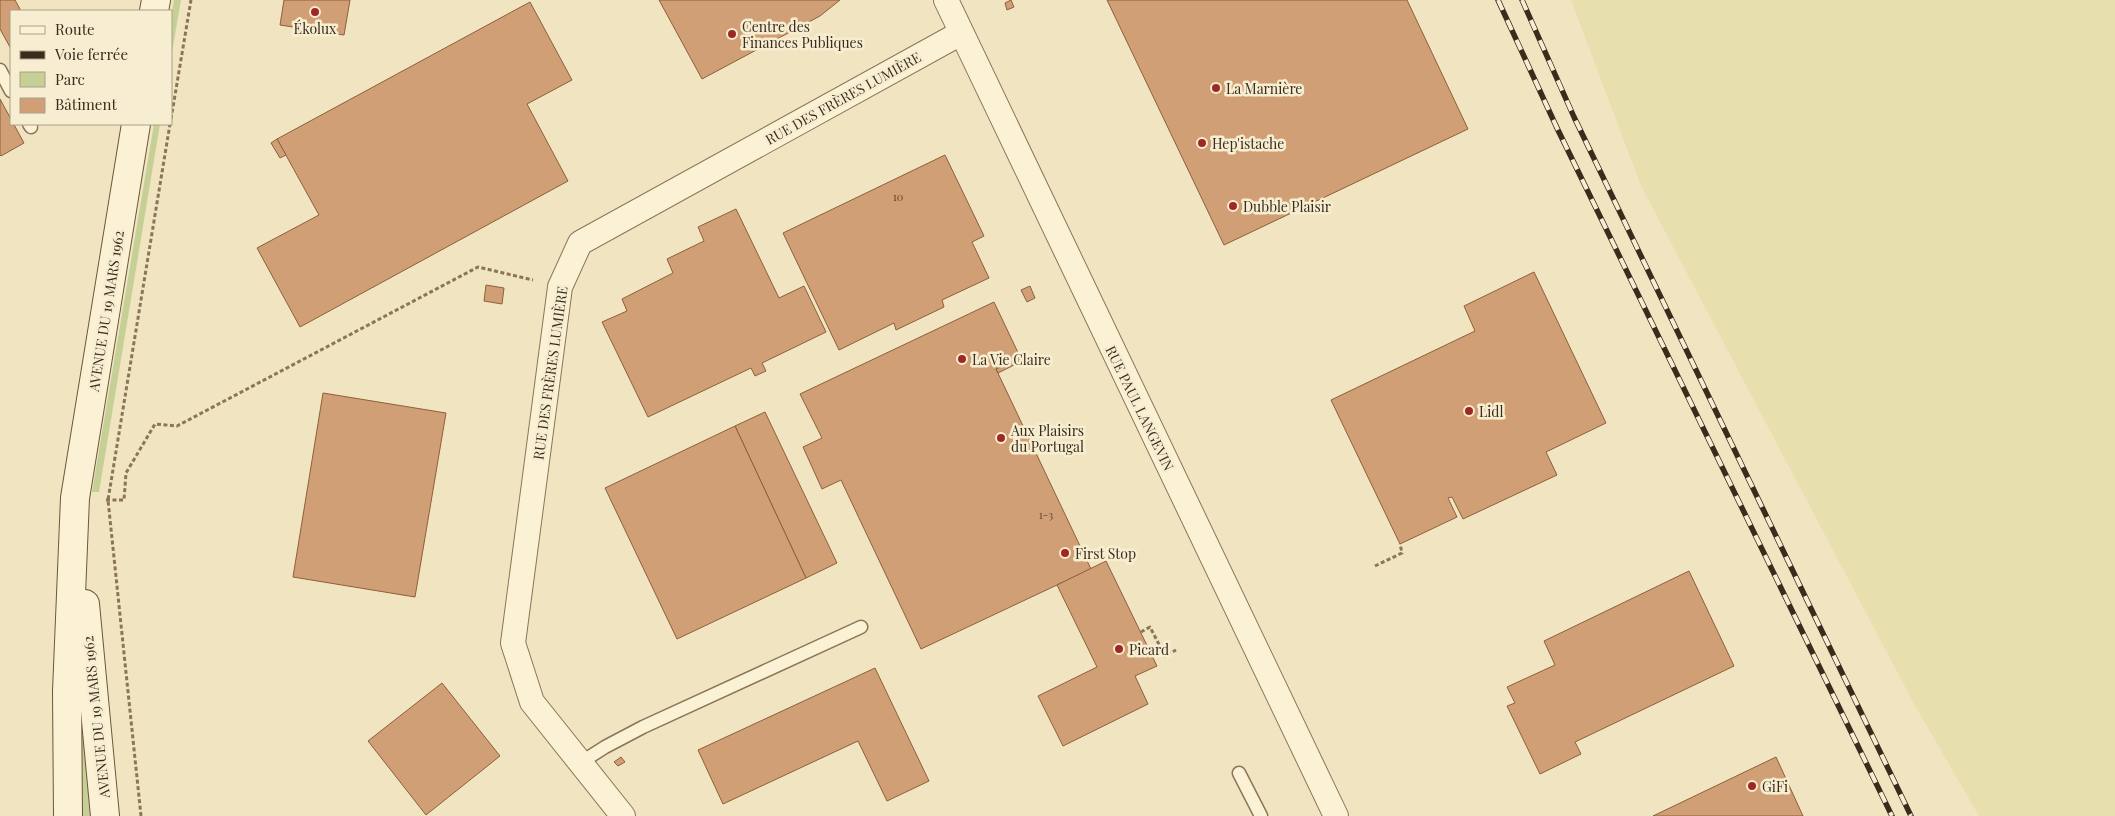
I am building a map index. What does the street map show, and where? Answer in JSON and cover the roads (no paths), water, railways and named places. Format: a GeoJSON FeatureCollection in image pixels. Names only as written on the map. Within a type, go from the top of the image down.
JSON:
{"type":"FeatureCollection","features":[{"type":"Feature","properties":{"kind":"main road","name":"AVENUE DU 19 MARS 1962"},"geometry":{"type":"LineString","coordinates":[[68,816],[67,691],[75,498],[136,125]]}},
{"type":"Feature","properties":{"kind":"main road","name":"AVENUE DU 19 MARS 1962"},"geometry":{"type":"LineString","coordinates":[[75,498],[105,816]]}},
{"type":"Feature","properties":{"kind":"street","name":"RUE PAUL LANGEVIN"},"geometry":{"type":"LineString","coordinates":[[946,0],[1336,816]]}},
{"type":"Feature","properties":{"kind":"street","name":"RUE DES FRÈRES LUMIÈRE"},"geometry":{"type":"LineString","coordinates":[[622,816],[532,702],[513,643],[560,287],[580,243],[961,33]]}},
{"type":"Feature","properties":{"kind":"lane"},"geometry":{"type":"LineString","coordinates":[[0,70],[10,89]]}},
{"type":"Feature","properties":{"kind":"lane"},"geometry":{"type":"LineString","coordinates":[[580,763],[643,727],[861,627]]}},
{"type":"Feature","properties":{"kind":"lane"},"geometry":{"type":"LineString","coordinates":[[1239,773],[1260,816]]}},
{"type":"Feature","properties":{"kind":"railway"},"geometry":{"type":"LineString","coordinates":[[1498,0],[1557,128],[1892,816]]}},
{"type":"Feature","properties":{"kind":"railway"},"geometry":{"type":"LineString","coordinates":[[1522,0],[1574,117],[1911,816]]}},
{"type":"Feature","properties":{"kind":"place","name":"Ékolux"},"geometry":{"type":"Point","coordinates":[315,12]}},
{"type":"Feature","properties":{"kind":"place","name":"Centre des Finances Publiques"},"geometry":{"type":"Point","coordinates":[732,34]}},
{"type":"Feature","properties":{"kind":"place","name":"La Marnière"},"geometry":{"type":"Point","coordinates":[1216,88]}},
{"type":"Feature","properties":{"kind":"place","name":"Hep'istache"},"geometry":{"type":"Point","coordinates":[1202,143]}},
{"type":"Feature","properties":{"kind":"place","name":"Dubble Plaisir"},"geometry":{"type":"Point","coordinates":[1233,206]}},
{"type":"Feature","properties":{"kind":"place","name":"La Vie Claire"},"geometry":{"type":"Point","coordinates":[962,359]}},
{"type":"Feature","properties":{"kind":"place","name":"Lidl"},"geometry":{"type":"Point","coordinates":[1469,411]}},
{"type":"Feature","properties":{"kind":"place","name":"Aux Plaisirs du Portugal"},"geometry":{"type":"Point","coordinates":[1001,438]}},
{"type":"Feature","properties":{"kind":"place","name":"First Stop"},"geometry":{"type":"Point","coordinates":[1065,553]}},
{"type":"Feature","properties":{"kind":"place","name":"Picard"},"geometry":{"type":"Point","coordinates":[1119,649]}},
{"type":"Feature","properties":{"kind":"place","name":"GiFi"},"geometry":{"type":"Point","coordinates":[1752,786]}}]}
